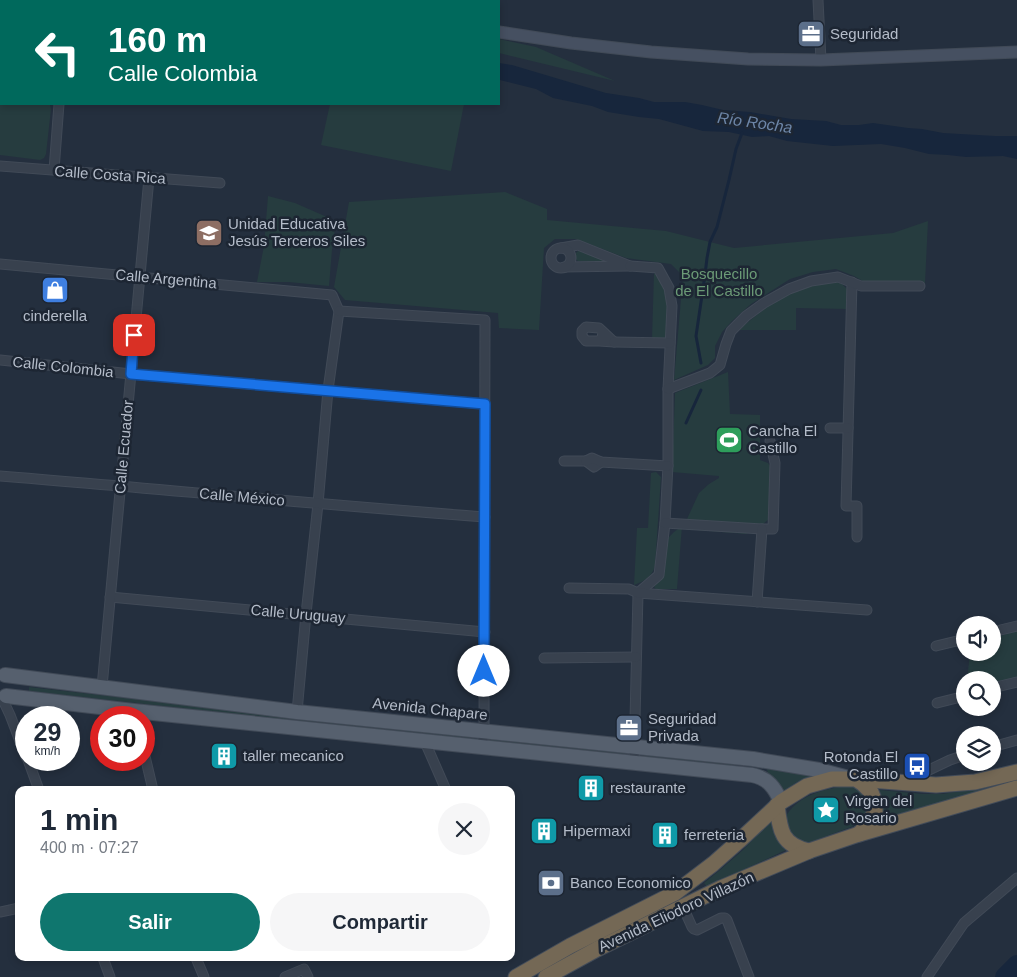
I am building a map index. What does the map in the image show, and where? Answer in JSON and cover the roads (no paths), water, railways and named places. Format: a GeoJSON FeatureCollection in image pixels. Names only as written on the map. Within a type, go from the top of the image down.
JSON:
{"type":"FeatureCollection","features":[{"type":"Feature","properties":{"kind":"highway"},"geometry":{"type":"LineString","coordinates":[[1017,772],[975,782],[936,785],[832,779],[808,786],[779,804],[779,825],[783,835],[791,845],[798,849],[809,851],[859,834],[1017,788]]}},
{"type":"Feature","properties":{"kind":"highway"},"geometry":{"type":"LineString","coordinates":[[853,779],[864,784],[871,792],[875,802],[875,812],[859,834]]}},
{"type":"Feature","properties":{"kind":"highway","name":"Avenida Eliodoro Villazón"},"geometry":{"type":"LineString","coordinates":[[516,977],[570,946],[675,893],[740,841],[779,804]]}},
{"type":"Feature","properties":{"kind":"highway","name":"Avenida Eliodoro Villazón"},"geometry":{"type":"LineString","coordinates":[[546,977],[597,949],[720,888],[809,851]]}},
{"type":"Feature","properties":{"kind":"main road","name":"Avenida Chapare"},"geometry":{"type":"LineString","coordinates":[[3,673],[297,712],[753,759],[819,770],[853,779]]}},
{"type":"Feature","properties":{"kind":"main road"},"geometry":{"type":"LineString","coordinates":[[3,673],[10,680],[11,686],[3,698]]}},
{"type":"Feature","properties":{"kind":"main road"},"geometry":{"type":"LineString","coordinates":[[3,698],[90,709]]}},
{"type":"Feature","properties":{"kind":"main road"},"geometry":{"type":"LineString","coordinates":[[155,716],[752,775],[769,782],[776,792],[779,804]]}},
{"type":"Feature","properties":{"kind":"main road"},"geometry":{"type":"LineString","coordinates":[[752,775],[753,759]]}},
{"type":"Feature","properties":{"kind":"street"},"geometry":{"type":"LineString","coordinates":[[818,0],[820,60]]}},
{"type":"Feature","properties":{"kind":"street"},"geometry":{"type":"LineString","coordinates":[[500,32],[650,52],[748,58],[820,60],[1017,52]]}},
{"type":"Feature","properties":{"kind":"street"},"geometry":{"type":"LineString","coordinates":[[54,170],[60,105]]}},
{"type":"Feature","properties":{"kind":"street","name":"Calle Costa Rica"},"geometry":{"type":"LineString","coordinates":[[0,166],[220,183]]}},
{"type":"Feature","properties":{"kind":"street","name":"Calle Ecuador"},"geometry":{"type":"LineString","coordinates":[[102,687],[149,178]]}},
{"type":"Feature","properties":{"kind":"street"},"geometry":{"type":"LineString","coordinates":[[630,266],[578,245],[554,250],[551,256],[552,263],[557,267],[630,266],[658,268],[668,288],[672,306],[668,390],[668,466],[658,575],[638,593],[634,762]]}},
{"type":"Feature","properties":{"kind":"street"},"geometry":{"type":"LineString","coordinates":[[560,248],[569,252],[569,263],[564,267]]}},
{"type":"Feature","properties":{"kind":"street","name":"Calle Argentina"},"geometry":{"type":"LineString","coordinates":[[0,264],[332,295],[338,311]]}},
{"type":"Feature","properties":{"kind":"street"},"geometry":{"type":"LineString","coordinates":[[668,390],[710,373],[720,364],[731,331],[746,316],[789,289],[812,281],[838,277],[860,286],[920,286]]}},
{"type":"Feature","properties":{"kind":"street"},"geometry":{"type":"LineString","coordinates":[[852,282],[846,506],[858,506],[857,537]]}},
{"type":"Feature","properties":{"kind":"street"},"geometry":{"type":"LineString","coordinates":[[297,712],[328,390],[338,311],[485,320],[484,731],[482,748]]}},
{"type":"Feature","properties":{"kind":"street"},"geometry":{"type":"LineString","coordinates":[[614,342],[598,328],[586,327],[582,331],[582,336],[586,341],[614,342],[670,343]]}},
{"type":"Feature","properties":{"kind":"street"},"geometry":{"type":"LineString","coordinates":[[598,341],[602,338],[603,332]]}},
{"type":"Feature","properties":{"kind":"street","name":"Calle Colombia"},"geometry":{"type":"LineString","coordinates":[[0,360],[131,374],[485,404]]}},
{"type":"Feature","properties":{"kind":"street"},"geometry":{"type":"LineString","coordinates":[[830,428],[848,428]]}},
{"type":"Feature","properties":{"kind":"street"},"geometry":{"type":"LineString","coordinates":[[664,522],[773,529],[775,463],[770,441]]}},
{"type":"Feature","properties":{"kind":"street"},"geometry":{"type":"LineString","coordinates":[[564,461],[586,462],[592,458],[601,462],[668,466]]}},
{"type":"Feature","properties":{"kind":"street","name":"Calle México"},"geometry":{"type":"LineString","coordinates":[[0,476],[485,518]]}},
{"type":"Feature","properties":{"kind":"street"},"geometry":{"type":"LineString","coordinates":[[757,602],[762,529]]}},
{"type":"Feature","properties":{"kind":"street"},"geometry":{"type":"LineString","coordinates":[[569,588],[628,589],[638,593],[867,610]]}},
{"type":"Feature","properties":{"kind":"street","name":"Calle Uruguay"},"geometry":{"type":"LineString","coordinates":[[110,597],[484,632]]}},
{"type":"Feature","properties":{"kind":"street"},"geometry":{"type":"LineString","coordinates":[[1001,630],[1017,626]]}},
{"type":"Feature","properties":{"kind":"street"},"geometry":{"type":"LineString","coordinates":[[936,646],[956,641]]}},
{"type":"Feature","properties":{"kind":"street"},"geometry":{"type":"LineString","coordinates":[[544,658],[636,657]]}},
{"type":"Feature","properties":{"kind":"street"},"geometry":{"type":"LineString","coordinates":[[1001,686],[1017,682]]}},
{"type":"Feature","properties":{"kind":"street"},"geometry":{"type":"LineString","coordinates":[[3,698],[15,727]]}},
{"type":"Feature","properties":{"kind":"street"},"geometry":{"type":"LineString","coordinates":[[937,703],[956,698]]}},
{"type":"Feature","properties":{"kind":"street"},"geometry":{"type":"LineString","coordinates":[[1001,744],[1017,740]]}},
{"type":"Feature","properties":{"kind":"street"},"geometry":{"type":"LineString","coordinates":[[425,742],[444,786]]}},
{"type":"Feature","properties":{"kind":"street"},"geometry":{"type":"LineString","coordinates":[[904,782],[956,758]]}},
{"type":"Feature","properties":{"kind":"street"},"geometry":{"type":"LineString","coordinates":[[32,771],[38,786]]}},
{"type":"Feature","properties":{"kind":"street"},"geometry":{"type":"LineString","coordinates":[[148,771],[152,786]]}},
{"type":"Feature","properties":{"kind":"street"},"geometry":{"type":"LineString","coordinates":[[927,977],[964,923],[1017,878]]}},
{"type":"Feature","properties":{"kind":"street"},"geometry":{"type":"LineString","coordinates":[[683,907],[694,930],[721,918],[727,920],[749,977]]}},
{"type":"Feature","properties":{"kind":"street"},"geometry":{"type":"LineString","coordinates":[[0,912],[15,909]]}},
{"type":"Feature","properties":{"kind":"street"},"geometry":{"type":"LineString","coordinates":[[104,961],[110,977]]}},
{"type":"Feature","properties":{"kind":"street"},"geometry":{"type":"LineString","coordinates":[[197,961],[204,977]]}},
{"type":"Feature","properties":{"kind":"street"},"geometry":{"type":"LineString","coordinates":[[285,977],[304,969],[308,977]]}},
{"type":"Feature","properties":{"kind":"water","name":"Río Rocha"},"geometry":{"type":"Polygon","coordinates":[[[500,63],[606,93],[654,102],[685,102],[723,110],[750,112],[791,119],[826,121],[841,125],[873,123],[943,133],[1017,136],[1017,159],[1003,156],[966,157],[929,154],[881,144],[833,146],[787,141],[769,136],[752,137],[729,132],[703,131],[659,119],[608,112],[592,106],[553,98],[536,89],[500,80],[500,63]]]}},
{"type":"Feature","properties":{"kind":"waterway"},"geometry":{"type":"LineString","coordinates":[[701,363],[696,336],[707,258],[742,133]]}},
{"type":"Feature","properties":{"kind":"waterway"},"geometry":{"type":"LineString","coordinates":[[686,423],[701,390]]}},
{"type":"Feature","properties":{"kind":"waterway"},"geometry":{"type":"LineString","coordinates":[[1005,977],[1017,965]]}},
{"type":"Feature","properties":{"kind":"place","name":"Seguridad"},"geometry":{"type":"Point","coordinates":[811,34]}},
{"type":"Feature","properties":{"kind":"place","name":"Unidad Educativa Jesús Terceros Siles"},"geometry":{"type":"Point","coordinates":[209,233]}},
{"type":"Feature","properties":{"kind":"place","name":"cinderella"},"geometry":{"type":"Point","coordinates":[55,290]}},
{"type":"Feature","properties":{"kind":"place","name":"Cancha El Castillo"},"geometry":{"type":"Point","coordinates":[729,440]}},
{"type":"Feature","properties":{"kind":"place","name":"Seguridad Privada"},"geometry":{"type":"Point","coordinates":[629,728]}},
{"type":"Feature","properties":{"kind":"place","name":"taller mecanico"},"geometry":{"type":"Point","coordinates":[224,756]}},
{"type":"Feature","properties":{"kind":"place","name":"Rotonda El Castillo"},"geometry":{"type":"Point","coordinates":[917,766]}},
{"type":"Feature","properties":{"kind":"place","name":"restaurante"},"geometry":{"type":"Point","coordinates":[591,788]}},
{"type":"Feature","properties":{"kind":"place","name":"Virgen del Rosario"},"geometry":{"type":"Point","coordinates":[826,810]}},
{"type":"Feature","properties":{"kind":"place","name":"Hipermaxi"},"geometry":{"type":"Point","coordinates":[544,831]}},
{"type":"Feature","properties":{"kind":"place","name":"ferreteria"},"geometry":{"type":"Point","coordinates":[665,835]}},
{"type":"Feature","properties":{"kind":"place","name":"Banco Economico"},"geometry":{"type":"Point","coordinates":[551,883]}},
{"type":"Feature","properties":{"kind":"park label","name":"Bosquecillo de El Castillo"},"geometry":{"type":"Point","coordinates":[719,282]}}]}
